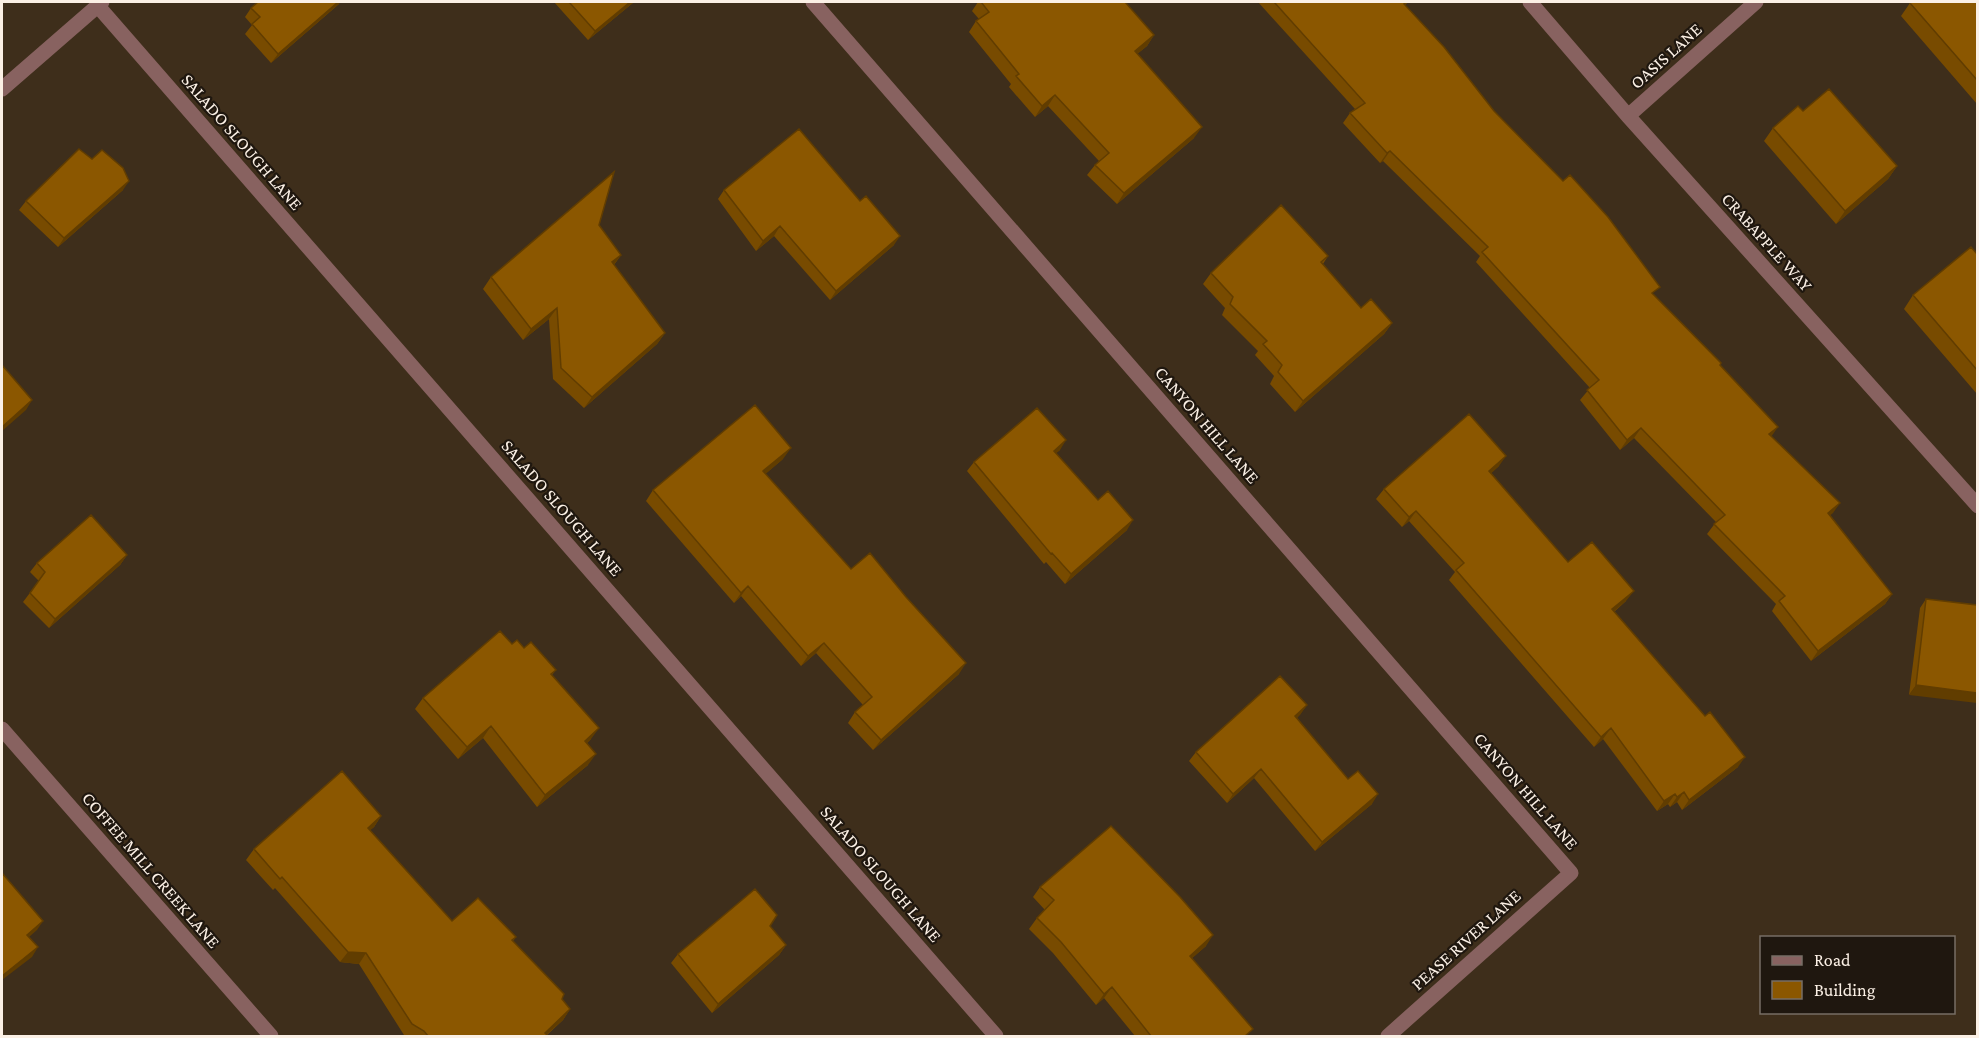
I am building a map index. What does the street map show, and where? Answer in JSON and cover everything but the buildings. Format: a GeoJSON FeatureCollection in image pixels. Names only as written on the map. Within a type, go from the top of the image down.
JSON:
{"type":"FeatureCollection","features":[{"type":"Feature","properties":{"kind":"street","name":"CANYON HILL LANE"},"geometry":{"type":"LineString","coordinates":[[813,2],[1571,873]]}},
{"type":"Feature","properties":{"kind":"street","name":"CRABAPPLE WAY"},"geometry":{"type":"LineString","coordinates":[[1530,2],[1628,116],[1977,506]]}},
{"type":"Feature","properties":{"kind":"street","name":"OASIS LANE"},"geometry":{"type":"LineString","coordinates":[[1628,116],[1756,2]]}},
{"type":"Feature","properties":{"kind":"street"},"geometry":{"type":"LineString","coordinates":[[2,89],[99,3]]}},
{"type":"Feature","properties":{"kind":"street","name":"SALADO SLOUGH LANE"},"geometry":{"type":"LineString","coordinates":[[99,3],[996,1036]]}},
{"type":"Feature","properties":{"kind":"street","name":"COFFEE MILL CREEK LANE"},"geometry":{"type":"LineString","coordinates":[[2,729],[271,1036]]}},
{"type":"Feature","properties":{"kind":"street","name":"PEASE RIVER LANE"},"geometry":{"type":"LineString","coordinates":[[1388,1036],[1571,873]]}}]}
